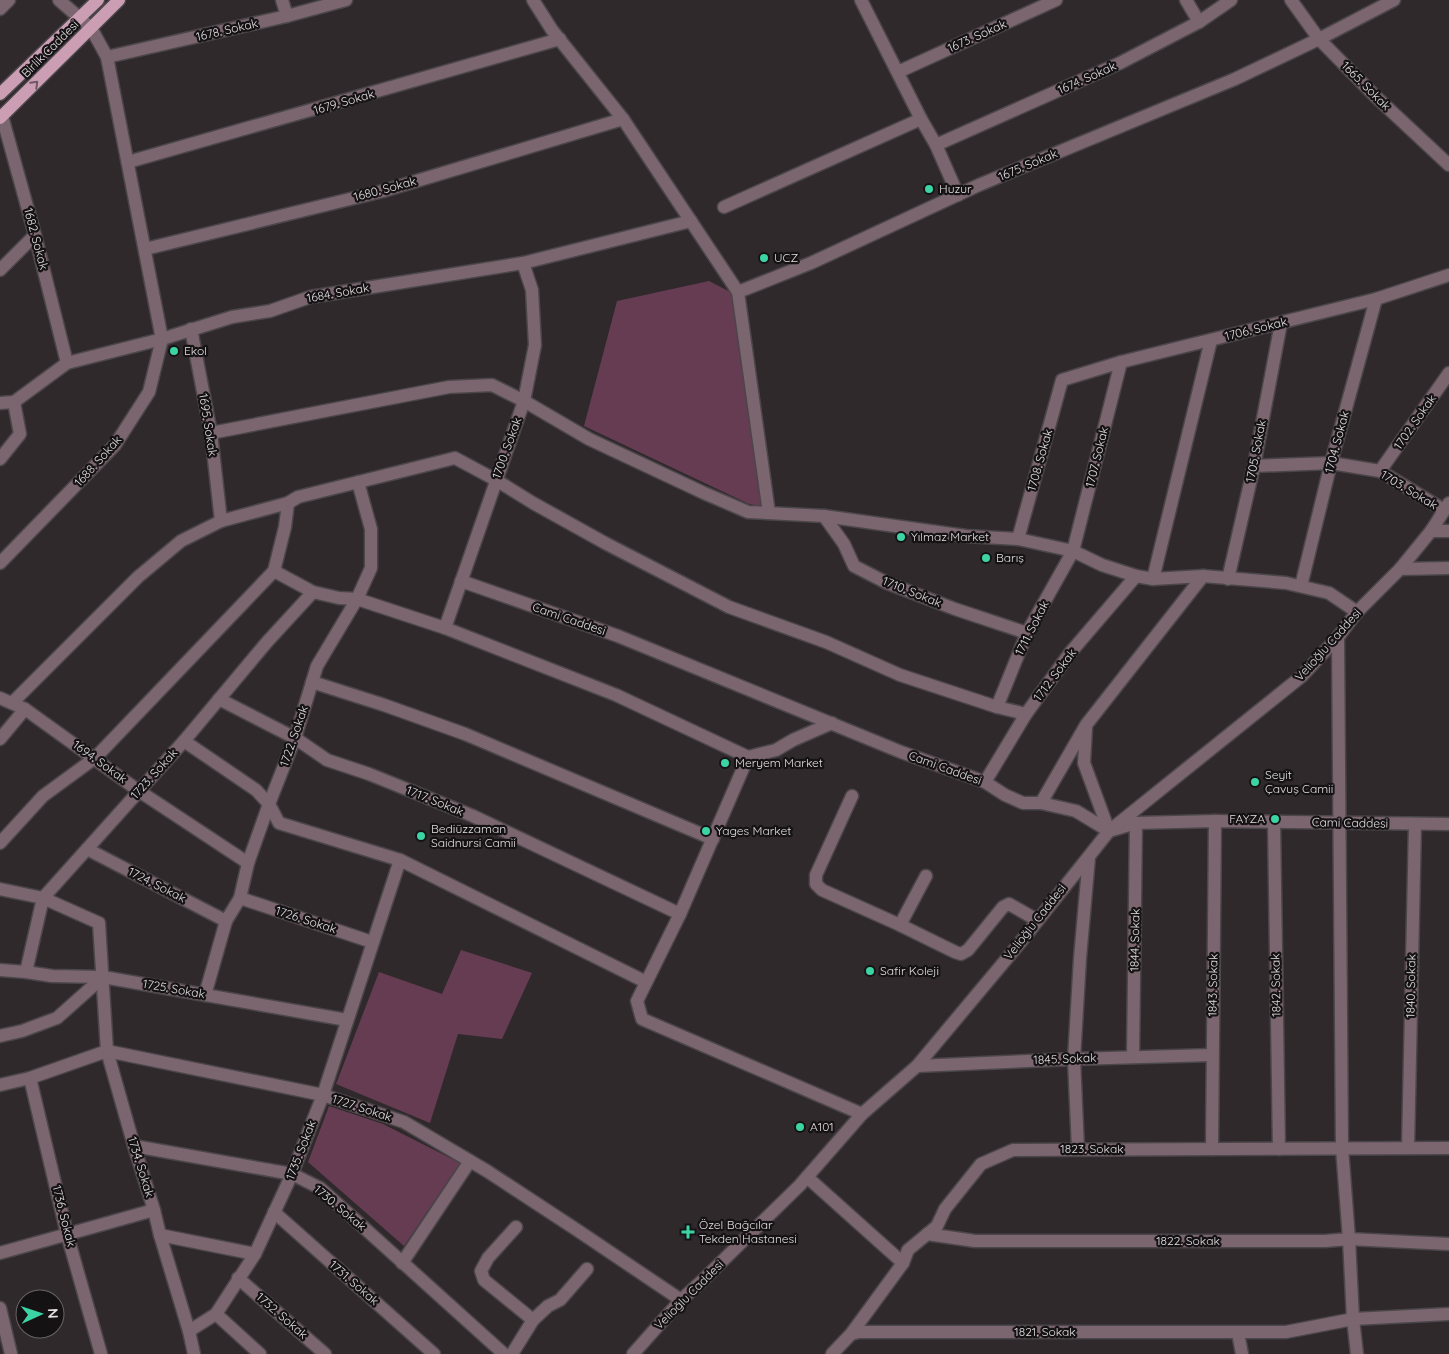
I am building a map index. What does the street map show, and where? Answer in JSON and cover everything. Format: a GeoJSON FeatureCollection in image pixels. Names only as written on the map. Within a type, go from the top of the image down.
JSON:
{"type":"FeatureCollection","features":[{"type":"Feature","properties":{"kind":"main road","name":"Birlik Caddesi"},"geometry":{"type":"LineString","coordinates":[[0,94],[98,0]]}},
{"type":"Feature","properties":{"kind":"main road","name":"Birlik Caddesi"},"geometry":{"type":"LineString","coordinates":[[1,117],[119,0]]}},
{"type":"Feature","properties":{"kind":"street"},"geometry":{"type":"LineString","coordinates":[[0,9],[9,0]]}},
{"type":"Feature","properties":{"kind":"street"},"geometry":{"type":"LineString","coordinates":[[60,0],[91,28],[107,58],[162,338]]}},
{"type":"Feature","properties":{"kind":"street"},"geometry":{"type":"LineString","coordinates":[[282,0],[287,16]]}},
{"type":"Feature","properties":{"kind":"street","name":"1678. Sokak"},"geometry":{"type":"LineString","coordinates":[[107,58],[287,16],[346,0]]}},
{"type":"Feature","properties":{"kind":"street"},"geometry":{"type":"LineString","coordinates":[[533,0],[560,40],[623,119],[738,292],[768,513]]}},
{"type":"Feature","properties":{"kind":"street"},"geometry":{"type":"LineString","coordinates":[[861,0],[920,119],[936,145],[958,195]]}},
{"type":"Feature","properties":{"kind":"street","name":"1673. Sokak"},"geometry":{"type":"LineString","coordinates":[[898,72],[1056,0]]}},
{"type":"Feature","properties":{"kind":"street"},"geometry":{"type":"LineString","coordinates":[[1186,0],[1199,22]]}},
{"type":"Feature","properties":{"kind":"street","name":"1674. Sokak"},"geometry":{"type":"LineString","coordinates":[[936,145],[1120,63],[1199,22],[1232,0]]}},
{"type":"Feature","properties":{"kind":"street","name":"1665. Sokak"},"geometry":{"type":"LineString","coordinates":[[1291,0],[1319,39],[1449,165]]}},
{"type":"Feature","properties":{"kind":"street","name":"1675. Sokak"},"geometry":{"type":"LineString","coordinates":[[738,292],[811,263],[958,195],[1235,79],[1319,39],[1394,0]]}},
{"type":"Feature","properties":{"kind":"street","name":"1679. Sokak"},"geometry":{"type":"LineString","coordinates":[[128,162],[560,40]]}},
{"type":"Feature","properties":{"kind":"street","name":"1682. Sokak"},"geometry":{"type":"LineString","coordinates":[[1,117],[36,235],[67,363]]}},
{"type":"Feature","properties":{"kind":"street","name":"1680. Sokak"},"geometry":{"type":"LineString","coordinates":[[145,249],[383,191],[623,119]]}},
{"type":"Feature","properties":{"kind":"street"},"geometry":{"type":"LineString","coordinates":[[724,207],[920,119]]}},
{"type":"Feature","properties":{"kind":"street","name":"1684. Sokak"},"geometry":{"type":"LineString","coordinates":[[14,402],[67,363],[232,317],[270,311],[310,297],[523,263],[690,221]]}},
{"type":"Feature","properties":{"kind":"street"},"geometry":{"type":"LineString","coordinates":[[0,270],[36,235]]}},
{"type":"Feature","properties":{"kind":"street","name":"1700. Sokak"},"geometry":{"type":"LineString","coordinates":[[445,628],[524,401],[535,345],[532,290],[523,263]]}},
{"type":"Feature","properties":{"kind":"street","name":"1706. Sokak"},"geometry":{"type":"LineString","coordinates":[[1062,380],[1120,362],[1376,299],[1449,275]]}},
{"type":"Feature","properties":{"kind":"street","name":"1704. Sokak"},"geometry":{"type":"LineString","coordinates":[[1301,586],[1331,463],[1376,299]]}},
{"type":"Feature","properties":{"kind":"street","name":"1705. Sokak"},"geometry":{"type":"LineString","coordinates":[[1228,579],[1254,466],[1281,323]]}},
{"type":"Feature","properties":{"kind":"street","name":"1695. Sokak"},"geometry":{"type":"LineString","coordinates":[[191,329],[211,433],[221,521]]}},
{"type":"Feature","properties":{"kind":"street","name":"1688. Sokak"},"geometry":{"type":"LineString","coordinates":[[0,563],[115,445],[149,392],[162,338]]}},
{"type":"Feature","properties":{"kind":"street"},"geometry":{"type":"LineString","coordinates":[[1153,579],[1211,340]]}},
{"type":"Feature","properties":{"kind":"street","name":"1707. Sokak"},"geometry":{"type":"LineString","coordinates":[[1073,551],[1120,362]]}},
{"type":"Feature","properties":{"kind":"street","name":"1702. Sokak"},"geometry":{"type":"LineString","coordinates":[[1380,471],[1449,373]]}},
{"type":"Feature","properties":{"kind":"street","name":"1708. Sokak"},"geometry":{"type":"LineString","coordinates":[[1018,539],[1062,380]]}},
{"type":"Feature","properties":{"kind":"street"},"geometry":{"type":"LineString","coordinates":[[211,433],[449,387],[492,385],[524,401],[589,439],[748,512],[824,516],[966,536],[1018,539],[1073,551],[1102,565],[1136,576],[1153,579],[1203,576],[1286,583],[1329,593],[1357,612]]}},
{"type":"Feature","properties":{"kind":"street"},"geometry":{"type":"LineString","coordinates":[[0,403],[14,402],[20,434],[0,459]]}},
{"type":"Feature","properties":{"kind":"street"},"geometry":{"type":"LineString","coordinates":[[6,700],[138,577],[181,540],[221,521],[288,503],[298,498],[455,458],[597,539],[729,607],[826,642],[900,675],[997,707],[1026,714]]}},
{"type":"Feature","properties":{"kind":"street","name":"1703. Sokak"},"geometry":{"type":"LineString","coordinates":[[1254,466],[1331,463],[1380,471],[1446,507]]}},
{"type":"Feature","properties":{"kind":"street","name":"1722. Sokak"},"geometry":{"type":"LineString","coordinates":[[205,995],[226,921],[240,898],[248,863],[295,738],[317,666],[357,599],[371,568],[371,529],[358,482]]}},
{"type":"Feature","properties":{"kind":"street"},"geometry":{"type":"LineString","coordinates":[[0,843],[43,796],[95,758],[274,571],[285,528],[288,503]]}},
{"type":"Feature","properties":{"kind":"street","name":"Velioğlu Caddesi"},"geometry":{"type":"LineString","coordinates":[[633,1354],[681,1300],[807,1177],[862,1114],[917,1066],[1109,831],[1302,676],[1338,637],[1357,612],[1400,569],[1431,532],[1446,507]]}},
{"type":"Feature","properties":{"kind":"street","name":"1710. Sokak"},"geometry":{"type":"LineString","coordinates":[[824,516],[844,544],[854,566],[888,583],[955,609],[1027,633]]}},
{"type":"Feature","properties":{"kind":"street"},"geometry":{"type":"LineString","coordinates":[[1431,532],[1449,531]]}},
{"type":"Feature","properties":{"kind":"street","name":"1711. Sokak"},"geometry":{"type":"LineString","coordinates":[[997,707],[1027,633],[1073,551]]}},
{"type":"Feature","properties":{"kind":"street"},"geometry":{"type":"LineString","coordinates":[[1400,569],[1449,568]]}},
{"type":"Feature","properties":{"kind":"street"},"geometry":{"type":"LineString","coordinates":[[274,571],[313,592],[339,598],[357,599],[445,628],[616,695],[748,757],[776,750],[792,740],[832,723]]}},
{"type":"Feature","properties":{"kind":"street","name":"1712. Sokak"},"geometry":{"type":"LineString","coordinates":[[985,782],[1026,714],[1070,653],[1136,576]]}},
{"type":"Feature","properties":{"kind":"street"},"geometry":{"type":"LineString","coordinates":[[1040,803],[1086,725],[1203,576]]}},
{"type":"Feature","properties":{"kind":"street","name":"Cami Caddesi"},"geometry":{"type":"LineString","coordinates":[[461,581],[618,636],[901,752],[985,782],[1023,803],[1040,803],[1076,811],[1109,831],[1136,823],[1215,821],[1449,824]]}},
{"type":"Feature","properties":{"kind":"street","name":"1723. Sokak"},"geometry":{"type":"LineString","coordinates":[[26,972],[43,898],[184,741],[266,642],[313,592]]}},
{"type":"Feature","properties":{"kind":"street"},"geometry":{"type":"LineString","coordinates":[[1338,637],[1342,1148],[1353,1320],[1357,1354]]}},
{"type":"Feature","properties":{"kind":"street"},"geometry":{"type":"LineString","coordinates":[[312,682],[465,734],[713,839]]}},
{"type":"Feature","properties":{"kind":"street","name":"1717. Sokak"},"geometry":{"type":"LineString","coordinates":[[220,699],[295,738],[327,760],[369,774],[472,816],[680,914]]}},
{"type":"Feature","properties":{"kind":"street","name":"1694. Sokak"},"geometry":{"type":"LineString","coordinates":[[6,700],[25,708],[139,791],[248,863]]}},
{"type":"Feature","properties":{"kind":"street"},"geometry":{"type":"LineString","coordinates":[[0,738],[25,708]]}},
{"type":"Feature","properties":{"kind":"street"},"geometry":{"type":"LineString","coordinates":[[1086,725],[1084,763],[1109,831]]}},
{"type":"Feature","properties":{"kind":"street"},"geometry":{"type":"LineString","coordinates":[[184,741],[256,790],[269,804],[279,823],[400,860],[646,982]]}},
{"type":"Feature","properties":{"kind":"street"},"geometry":{"type":"LineString","coordinates":[[748,757],[680,914],[637,1001],[642,1019],[862,1114]]}},
{"type":"Feature","properties":{"kind":"street"},"geometry":{"type":"LineString","coordinates":[[852,796],[816,875],[816,884],[822,890],[961,954],[968,950],[1003,907],[1009,904],[1037,920]]}},
{"type":"Feature","properties":{"kind":"street","name":"1843. Sokak"},"geometry":{"type":"LineString","coordinates":[[1212,1149],[1215,821]]}},
{"type":"Feature","properties":{"kind":"street","name":"1842. Sokak"},"geometry":{"type":"LineString","coordinates":[[1274,821],[1278,1149]]}},
{"type":"Feature","properties":{"kind":"street","name":"1844. Sokak"},"geometry":{"type":"LineString","coordinates":[[1134,1057],[1136,823]]}},
{"type":"Feature","properties":{"kind":"street","name":"1840. Sokak"},"geometry":{"type":"LineString","coordinates":[[1408,1148],[1415,824]]}},
{"type":"Feature","properties":{"kind":"street","name":"1724. Sokak"},"geometry":{"type":"LineString","coordinates":[[87,849],[226,921]]}},
{"type":"Feature","properties":{"kind":"street"},"geometry":{"type":"LineString","coordinates":[[1078,1150],[1074,1059],[1089,857]]}},
{"type":"Feature","properties":{"kind":"street","name":"1735. Sokak"},"geometry":{"type":"LineString","coordinates":[[189,1330],[216,1314],[255,1254],[292,1174],[323,1095],[400,860]]}},
{"type":"Feature","properties":{"kind":"street"},"geometry":{"type":"LineString","coordinates":[[900,925],[926,876]]}},
{"type":"Feature","properties":{"kind":"street"},"geometry":{"type":"LineString","coordinates":[[0,889],[43,898]]}},
{"type":"Feature","properties":{"kind":"street","name":"1734. Sokak"},"geometry":{"type":"LineString","coordinates":[[43,898],[99,923],[107,1051],[189,1330],[194,1354]]}},
{"type":"Feature","properties":{"kind":"street","name":"1726. Sokak"},"geometry":{"type":"LineString","coordinates":[[240,898],[372,942]]}},
{"type":"Feature","properties":{"kind":"street","name":"1725. Sokak"},"geometry":{"type":"LineString","coordinates":[[0,970],[52,976],[103,977],[347,1020]]}},
{"type":"Feature","properties":{"kind":"street"},"geometry":{"type":"LineString","coordinates":[[0,1036],[22,1032],[57,1018],[103,977]]}},
{"type":"Feature","properties":{"kind":"street"},"geometry":{"type":"LineString","coordinates":[[0,1085],[30,1078],[107,1051]]}},
{"type":"Feature","properties":{"kind":"street","name":"1727. Sokak"},"geometry":{"type":"LineString","coordinates":[[107,1051],[323,1095],[404,1122],[470,1161],[681,1300]]}},
{"type":"Feature","properties":{"kind":"street","name":"1845. Sokak"},"geometry":{"type":"LineString","coordinates":[[917,1066],[1212,1055]]}},
{"type":"Feature","properties":{"kind":"street","name":"1736. Sokak"},"geometry":{"type":"LineString","coordinates":[[30,1078],[67,1234],[101,1354]]}},
{"type":"Feature","properties":{"kind":"street","name":"1730. Sokak"},"geometry":{"type":"LineString","coordinates":[[134,1146],[292,1174],[320,1188],[504,1354]]}},
{"type":"Feature","properties":{"kind":"street","name":"1823. Sokak"},"geometry":{"type":"LineString","coordinates":[[832,1354],[851,1334],[903,1263],[908,1250],[937,1226],[945,1209],[981,1164],[1013,1150],[1449,1148]]}},
{"type":"Feature","properties":{"kind":"street"},"geometry":{"type":"LineString","coordinates":[[402,1262],[470,1161]]}},
{"type":"Feature","properties":{"kind":"street"},"geometry":{"type":"LineString","coordinates":[[807,1177],[903,1263]]}},
{"type":"Feature","properties":{"kind":"street"},"geometry":{"type":"LineString","coordinates":[[0,1253],[154,1210]]}},
{"type":"Feature","properties":{"kind":"street","name":"1731. Sokak"},"geometry":{"type":"LineString","coordinates":[[274,1212],[434,1354]]}},
{"type":"Feature","properties":{"kind":"street"},"geometry":{"type":"LineString","coordinates":[[516,1227],[488,1258],[482,1271],[484,1280],[533,1320]]}},
{"type":"Feature","properties":{"kind":"street","name":"1822. Sokak"},"geometry":{"type":"LineString","coordinates":[[927,1234],[975,1241],[1325,1241],[1349,1239],[1449,1244]]}},
{"type":"Feature","properties":{"kind":"street"},"geometry":{"type":"LineString","coordinates":[[160,1235],[255,1254]]}},
{"type":"Feature","properties":{"kind":"street"},"geometry":{"type":"LineString","coordinates":[[512,1354],[533,1320],[548,1306],[560,1300],[586,1269]]}},
{"type":"Feature","properties":{"kind":"street","name":"1732. Sokak"},"geometry":{"type":"LineString","coordinates":[[238,1278],[325,1354]]}},
{"type":"Feature","properties":{"kind":"street"},"geometry":{"type":"LineString","coordinates":[[0,1308],[11,1354]]}},
{"type":"Feature","properties":{"kind":"street"},"geometry":{"type":"LineString","coordinates":[[216,1314],[260,1354]]}},
{"type":"Feature","properties":{"kind":"street","name":"1821. Sokak"},"geometry":{"type":"LineString","coordinates":[[851,1334],[860,1332],[1286,1332],[1353,1320],[1449,1314]]}},
{"type":"Feature","properties":{"kind":"street"},"geometry":{"type":"LineString","coordinates":[[1238,1333],[1242,1354]]}},
{"type":"Feature","properties":{"kind":"shaded area"},"geometry":{"type":"Polygon","coordinates":[[[709,281],[742,298],[771,508],[749,504],[584,426],[617,301],[709,281]]]}},
{"type":"Feature","properties":{"kind":"shaded area"},"geometry":{"type":"Polygon","coordinates":[[[461,950],[532,973],[502,1039],[458,1034],[430,1123],[336,1084],[379,972],[442,994],[461,950]]]}},
{"type":"Feature","properties":{"kind":"shaded area"},"geometry":{"type":"Polygon","coordinates":[[[329,1106],[383,1124],[460,1163],[404,1246],[308,1162],[329,1106]]]}},
{"type":"Feature","properties":{"kind":"place","name":"Huzur"},"geometry":{"type":"Point","coordinates":[929,189]}},
{"type":"Feature","properties":{"kind":"place","name":"UCZ"},"geometry":{"type":"Point","coordinates":[764,258]}},
{"type":"Feature","properties":{"kind":"place","name":"Ekol"},"geometry":{"type":"Point","coordinates":[174,351]}},
{"type":"Feature","properties":{"kind":"place","name":"Yılmaz Market"},"geometry":{"type":"Point","coordinates":[901,537]}},
{"type":"Feature","properties":{"kind":"place","name":"Barış"},"geometry":{"type":"Point","coordinates":[986,558]}},
{"type":"Feature","properties":{"kind":"place","name":"Meryem Market"},"geometry":{"type":"Point","coordinates":[725,763]}},
{"type":"Feature","properties":{"kind":"place","name":"Seyit Çavuş Camii"},"geometry":{"type":"Point","coordinates":[1255,782]}},
{"type":"Feature","properties":{"kind":"place","name":"FAYZA"},"geometry":{"type":"Point","coordinates":[1275,819]}},
{"type":"Feature","properties":{"kind":"place","name":"Yages Market"},"geometry":{"type":"Point","coordinates":[706,831]}},
{"type":"Feature","properties":{"kind":"place","name":"Bediüzzaman Saidnursi Camii"},"geometry":{"type":"Point","coordinates":[421,836]}},
{"type":"Feature","properties":{"kind":"place","name":"Safir Koleji"},"geometry":{"type":"Point","coordinates":[870,971]}},
{"type":"Feature","properties":{"kind":"place","name":"A101"},"geometry":{"type":"Point","coordinates":[800,1127]}},
{"type":"Feature","properties":{"kind":"place","name":"Özel Bağcılar Tekden Hastanesi"},"geometry":{"type":"Point","coordinates":[688,1232]}}]}
